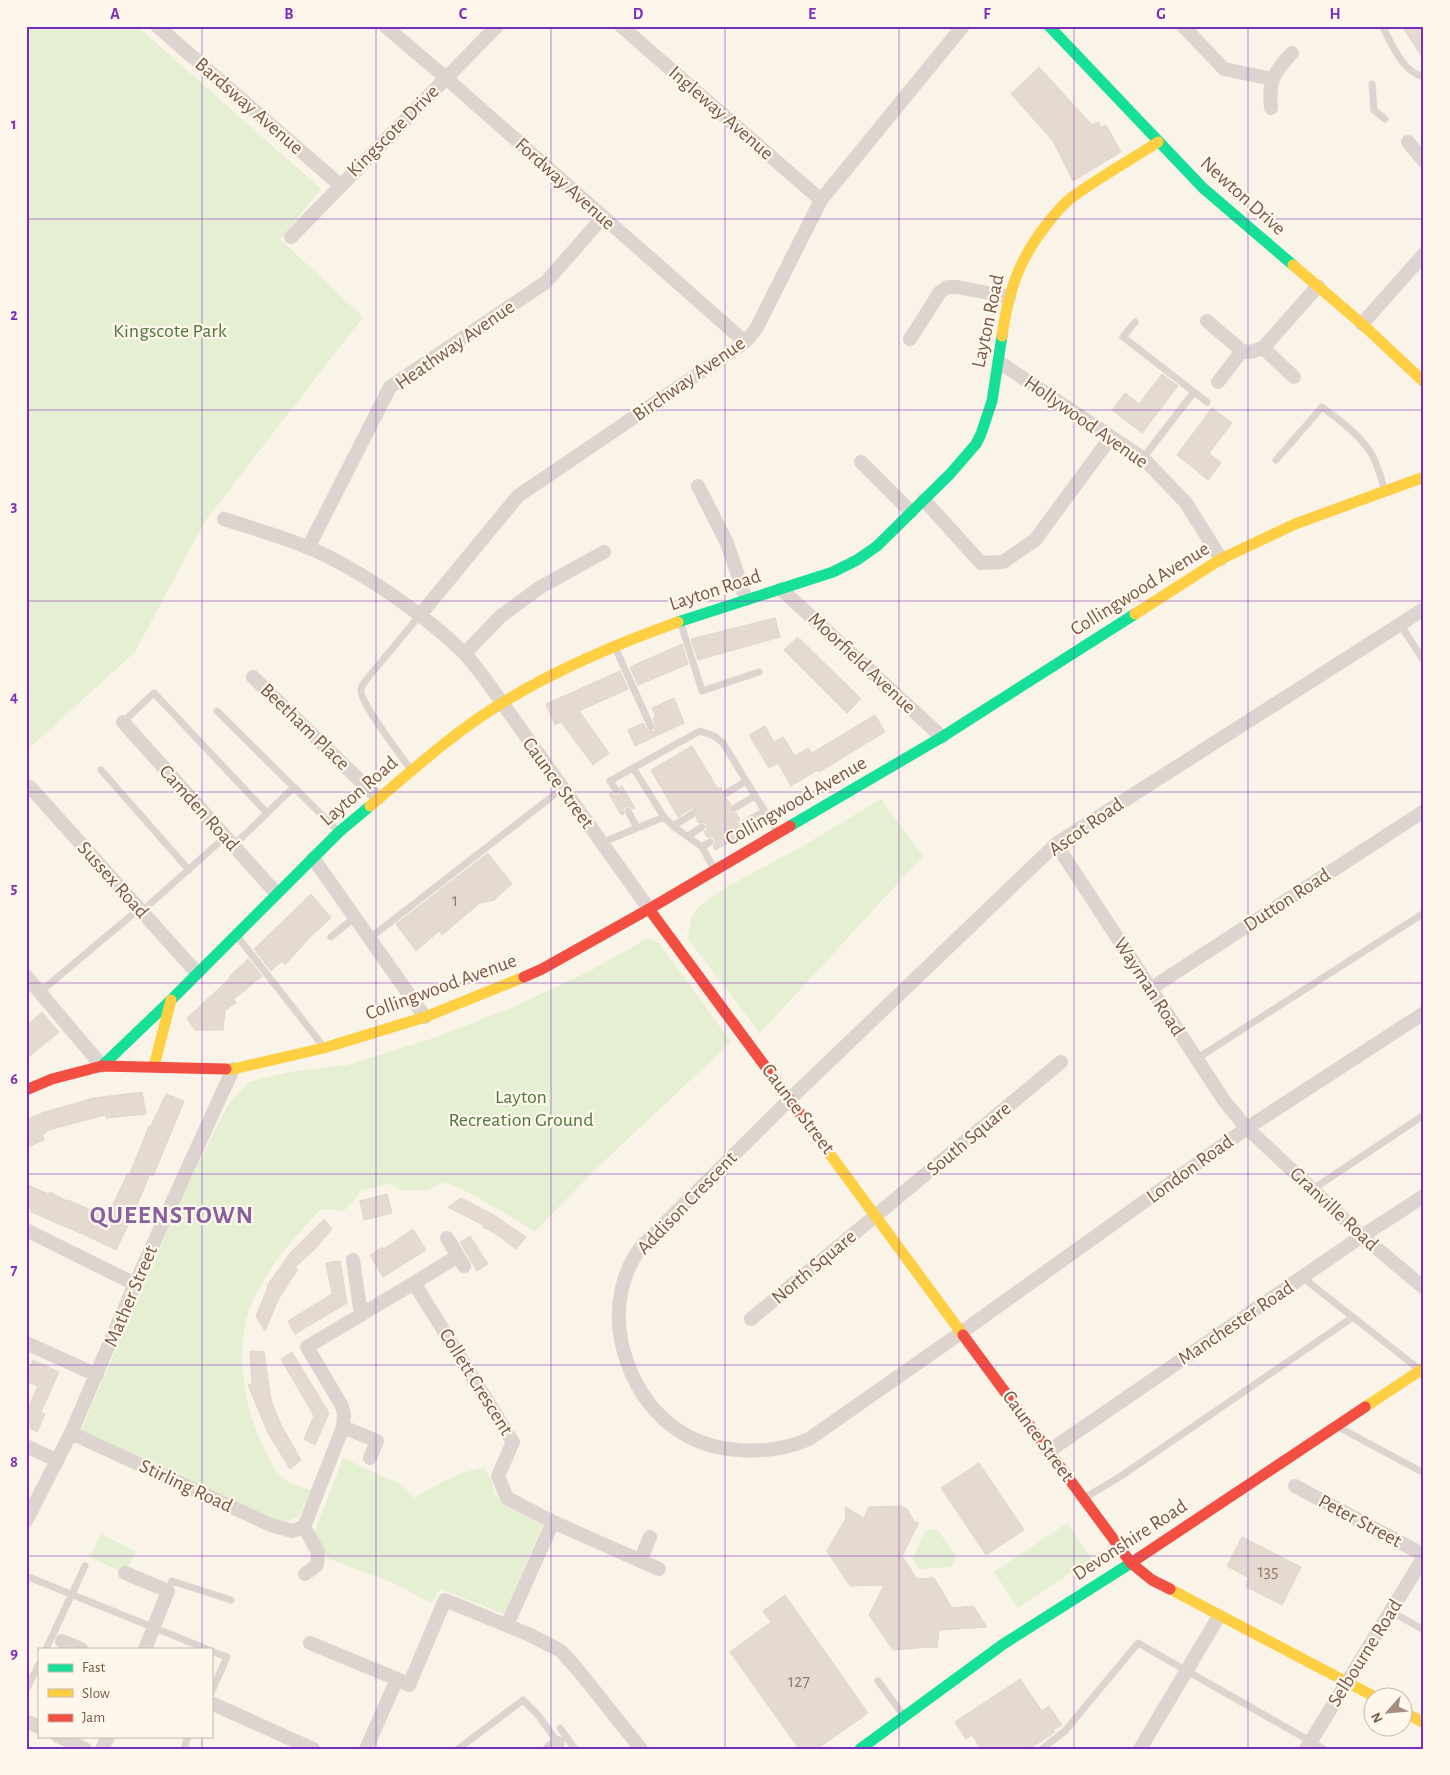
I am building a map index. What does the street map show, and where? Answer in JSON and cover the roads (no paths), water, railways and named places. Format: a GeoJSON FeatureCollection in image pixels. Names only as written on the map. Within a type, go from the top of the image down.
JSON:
{"type":"FeatureCollection","features":[{"type":"Feature","properties":{"kind":"street","name":"Bardsway Avenue"},"geometry":{"type":"LineString","coordinates":[[157,26],[340,185]]}},
{"type":"Feature","properties":{"kind":"street","name":"Fordway Avenue"},"geometry":{"type":"LineString","coordinates":[[385,26],[745,342]]}},
{"type":"Feature","properties":{"kind":"street","name":"Kingscote Drive"},"geometry":{"type":"LineString","coordinates":[[291,237],[497,26]]}},
{"type":"Feature","properties":{"kind":"street","name":"Ingleway Avenue"},"geometry":{"type":"LineString","coordinates":[[621,26],[821,200]]}},
{"type":"Feature","properties":{"kind":"street","name":"Birchway Avenue"},"geometry":{"type":"LineString","coordinates":[[420,615],[518,496],[745,342],[756,330],[821,200],[963,26]]}},
{"type":"Feature","properties":{"kind":"street","name":"Newton Drive"},"geometry":{"type":"LineString","coordinates":[[1049,26],[1158,142],[1222,205],[1362,324],[1424,382]]}},
{"type":"Feature","properties":{"kind":"street"},"geometry":{"type":"LineString","coordinates":[[1183,26],[1224,69],[1272,79]]}},
{"type":"Feature","properties":{"kind":"street"},"geometry":{"type":"LineString","coordinates":[[1271,108],[1270,89],[1272,79],[1292,53]]}},
{"type":"Feature","properties":{"kind":"street"},"geometry":{"type":"LineString","coordinates":[[1406,140],[1424,161]]}},
{"type":"Feature","properties":{"kind":"street","name":"Layton Road"},"geometry":{"type":"LineString","coordinates":[[102,1066],[171,1000],[339,832],[449,740],[501,703],[541,681],[614,646],[680,621],[834,572],[856,563],[873,550],[959,464],[980,436],[987,418],[999,362],[1009,297],[1018,269],[1030,248],[1059,209],[1070,199],[1158,142]]}},
{"type":"Feature","properties":{"kind":"street","name":"Heathway Avenue"},"geometry":{"type":"LineString","coordinates":[[308,548],[390,387],[546,282],[603,218]]}},
{"type":"Feature","properties":{"kind":"street"},"geometry":{"type":"LineString","coordinates":[[1362,324],[1424,254]]}},
{"type":"Feature","properties":{"kind":"street"},"geometry":{"type":"LineString","coordinates":[[1207,321],[1242,351],[1250,352],[1263,348],[1318,286]]}},
{"type":"Feature","properties":{"kind":"street"},"geometry":{"type":"LineString","coordinates":[[910,339],[940,292],[948,287],[1009,297]]}},
{"type":"Feature","properties":{"kind":"street"},"geometry":{"type":"LineString","coordinates":[[1263,348],[1294,377]]}},
{"type":"Feature","properties":{"kind":"street"},"geometry":{"type":"LineString","coordinates":[[1218,382],[1242,351]]}},
{"type":"Feature","properties":{"kind":"street","name":"Hollywood Avenue"},"geometry":{"type":"LineString","coordinates":[[999,362],[1142,458],[1186,503],[1221,559]]}},
{"type":"Feature","properties":{"kind":"street"},"geometry":{"type":"LineString","coordinates":[[924,500],[981,564],[1003,562],[1035,540],[1111,438]]}},
{"type":"Feature","properties":{"kind":"street"},"geometry":{"type":"LineString","coordinates":[[861,462],[911,512]]}},
{"type":"Feature","properties":{"kind":"street","name":"Collingwood Avenue"},"geometry":{"type":"LineString","coordinates":[[154,1066],[233,1069],[324,1048],[425,1017],[542,969],[649,909],[942,737],[1221,559],[1295,524],[1424,477]]}},
{"type":"Feature","properties":{"kind":"street"},"geometry":{"type":"LineString","coordinates":[[698,486],[727,543],[746,599]]}},
{"type":"Feature","properties":{"kind":"street","name":"Caunce Street"},"geometry":{"type":"LineString","coordinates":[[224,519],[278,536],[308,548],[357,574],[420,615],[465,653],[649,909],[1131,1563],[1152,1580],[1362,1690]]}},
{"type":"Feature","properties":{"kind":"street"},"geometry":{"type":"LineString","coordinates":[[465,653],[501,616],[539,588],[604,552]]}},
{"type":"Feature","properties":{"kind":"street","name":"Moorfield Avenue"},"geometry":{"type":"LineString","coordinates":[[781,589],[942,737]]}},
{"type":"Feature","properties":{"kind":"street","name":"Ascot Road"},"geometry":{"type":"LineString","coordinates":[[790,1099],[1056,844],[1424,609]]}},
{"type":"Feature","properties":{"kind":"street","name":"Beetham Place"},"geometry":{"type":"LineString","coordinates":[[253,678],[378,798]]}},
{"type":"Feature","properties":{"kind":"street","name":"Camden Road"},"geometry":{"type":"LineString","coordinates":[[123,722],[276,893]]}},
{"type":"Feature","properties":{"kind":"street","name":"Sussex Road"},"geometry":{"type":"LineString","coordinates":[[28,786],[197,973]]}},
{"type":"Feature","properties":{"kind":"street","name":"Dutton Road"},"geometry":{"type":"LineString","coordinates":[[1150,989],[1424,811]]}},
{"type":"Feature","properties":{"kind":"street","name":"Wayman Road"},"geometry":{"type":"LineString","coordinates":[[1056,844],[1196,1059],[1225,1102],[1246,1128]]}},
{"type":"Feature","properties":{"kind":"street"},"geometry":{"type":"LineString","coordinates":[[313,858],[425,1017]]}},
{"type":"Feature","properties":{"kind":"street"},"geometry":{"type":"LineString","coordinates":[[26,976],[102,1066]]}},
{"type":"Feature","properties":{"kind":"street","name":"Layton Road"},"geometry":{"type":"LineString","coordinates":[[26,1090],[52,1080],[102,1066],[154,1066],[171,1000]]}},
{"type":"Feature","properties":{"kind":"street","name":"London Road"},"geometry":{"type":"LineString","coordinates":[[962,1332],[1246,1128],[1424,1013]]}},
{"type":"Feature","properties":{"kind":"street","name":"South Square"},"geometry":{"type":"LineString","coordinates":[[876,1215],[1061,1062]]}},
{"type":"Feature","properties":{"kind":"street","name":"Mather Street"},"geometry":{"type":"LineString","coordinates":[[26,1521],[71,1433],[135,1284],[233,1069]]}},
{"type":"Feature","properties":{"kind":"street","name":"Addison Crescent"},"geometry":{"type":"LineString","coordinates":[[790,1099],[641,1247],[631,1261],[624,1277],[618,1313],[620,1332],[629,1370],[649,1404],[678,1432],[713,1447],[771,1451],[792,1447],[809,1439],[962,1332]]}},
{"type":"Feature","properties":{"kind":"street","name":"Granville Road"},"geometry":{"type":"LineString","coordinates":[[1246,1128],[1362,1236],[1424,1288]]}},
{"type":"Feature","properties":{"kind":"street","name":"Manchester Road"},"geometry":{"type":"LineString","coordinates":[[1049,1451],[1362,1236],[1424,1196]]}},
{"type":"Feature","properties":{"kind":"street","name":"North Square"},"geometry":{"type":"LineString","coordinates":[[751,1319],[876,1215]]}},
{"type":"Feature","properties":{"kind":"street"},"geometry":{"type":"LineString","coordinates":[[26,1230],[135,1284]]}},
{"type":"Feature","properties":{"kind":"street"},"geometry":{"type":"LineString","coordinates":[[305,1574],[317,1565],[318,1552],[304,1527],[343,1427],[342,1406],[307,1348],[414,1283],[461,1261],[447,1238]]}},
{"type":"Feature","properties":{"kind":"street"},"geometry":{"type":"LineString","coordinates":[[354,1259],[361,1315]]}},
{"type":"Feature","properties":{"kind":"street","name":"Collett Crescent"},"geometry":{"type":"LineString","coordinates":[[414,1283],[513,1442],[498,1476],[507,1498],[553,1522]]}},
{"type":"Feature","properties":{"kind":"street"},"geometry":{"type":"LineString","coordinates":[[26,1343],[97,1375]]}},
{"type":"Feature","properties":{"kind":"street","name":"Devonshire Road"},"geometry":{"type":"LineString","coordinates":[[860,1749],[1009,1641],[1131,1563],[1336,1425],[1423,1371]]}},
{"type":"Feature","properties":{"kind":"street"},"geometry":{"type":"LineString","coordinates":[[343,1427],[377,1441],[370,1458]]}},
{"type":"Feature","properties":{"kind":"street","name":"Stirling Road"},"geometry":{"type":"LineString","coordinates":[[71,1433],[271,1526],[292,1531],[304,1527]]}},
{"type":"Feature","properties":{"kind":"street"},"geometry":{"type":"LineString","coordinates":[[26,1446],[56,1460]]}},
{"type":"Feature","properties":{"kind":"street","name":"Peter Street"},"geometry":{"type":"LineString","coordinates":[[1296,1486],[1424,1556]]}},
{"type":"Feature","properties":{"kind":"street"},"geometry":{"type":"LineString","coordinates":[[507,1625],[553,1522],[659,1570]]}},
{"type":"Feature","properties":{"kind":"street"},"geometry":{"type":"LineString","coordinates":[[640,1561],[650,1537]]}},
{"type":"Feature","properties":{"kind":"street","name":"Selbourne Road"},"geometry":{"type":"LineString","coordinates":[[1308,1745],[1424,1556]]}},
{"type":"Feature","properties":{"kind":"street"},"geometry":{"type":"LineString","coordinates":[[125,1573],[168,1591],[145,1648]]}},
{"type":"Feature","properties":{"kind":"street"},"geometry":{"type":"LineString","coordinates":[[310,1643],[410,1685],[446,1600],[507,1625],[561,1651],[641,1749]]}},
{"type":"Feature","properties":{"kind":"street"},"geometry":{"type":"LineString","coordinates":[[1140,1749],[1219,1616]]}},
{"type":"Feature","properties":{"kind":"street"},"geometry":{"type":"LineString","coordinates":[[60,1645],[76,1648]]}},
{"type":"Feature","properties":{"kind":"street"},"geometry":{"type":"LineString","coordinates":[[366,1749],[397,1679]]}},
{"type":"Feature","properties":{"kind":"street"},"geometry":{"type":"LineString","coordinates":[[212,1703],[313,1749]]}},
{"type":"Feature","properties":{"kind":"street"},"geometry":{"type":"LineString","coordinates":[[1412,1716],[1424,1723]]}},
{"type":"Feature","properties":{"kind":"street"},"geometry":{"type":"LineString","coordinates":[[26,1721],[38,1727]]}},
{"type":"Feature","properties":{"kind":"street"},"geometry":{"type":"LineString","coordinates":[[62,1738],[84,1749]]}},
{"type":"Feature","properties":{"kind":"lane"},"geometry":{"type":"LineString","coordinates":[[1382,26],[1403,63],[1413,74],[1424,78]]}},
{"type":"Feature","properties":{"kind":"lane"},"geometry":{"type":"LineString","coordinates":[[1372,84],[1374,110],[1385,119]]}},
{"type":"Feature","properties":{"kind":"lane"},"geometry":{"type":"LineString","coordinates":[[1134,322],[1124,337],[1207,402]]}},
{"type":"Feature","properties":{"kind":"lane"},"geometry":{"type":"LineString","coordinates":[[1142,458],[1194,392]]}},
{"type":"Feature","properties":{"kind":"lane"},"geometry":{"type":"LineString","coordinates":[[1276,460],[1322,407],[1350,429],[1372,454],[1385,491]]}},
{"type":"Feature","properties":{"kind":"lane"},"geometry":{"type":"LineString","coordinates":[[412,771],[368,707],[360,690],[366,680],[420,615]]}},
{"type":"Feature","properties":{"kind":"lane"},"geometry":{"type":"LineString","coordinates":[[680,621],[702,691],[758,672]]}},
{"type":"Feature","properties":{"kind":"lane"},"geometry":{"type":"LineString","coordinates":[[1400,624],[1424,662]]}},
{"type":"Feature","properties":{"kind":"lane"},"geometry":{"type":"LineString","coordinates":[[614,646],[651,727]]}},
{"type":"Feature","properties":{"kind":"lane"},"geometry":{"type":"LineString","coordinates":[[123,722],[154,693],[267,814]]}},
{"type":"Feature","properties":{"kind":"lane"},"geometry":{"type":"LineString","coordinates":[[217,711],[339,832]]}},
{"type":"Feature","properties":{"kind":"lane"},"geometry":{"type":"LineString","coordinates":[[616,790],[610,781],[700,731],[714,736],[723,743],[778,833]]}},
{"type":"Feature","properties":{"kind":"lane"},"geometry":{"type":"LineString","coordinates":[[633,768],[664,817],[702,847],[714,870]]}},
{"type":"Feature","properties":{"kind":"lane"},"geometry":{"type":"LineString","coordinates":[[101,770],[189,870]]}},
{"type":"Feature","properties":{"kind":"lane"},"geometry":{"type":"LineString","coordinates":[[725,794],[746,781]]}},
{"type":"Feature","properties":{"kind":"lane"},"geometry":{"type":"LineString","coordinates":[[40,992],[189,870],[267,814],[294,787]]}},
{"type":"Feature","properties":{"kind":"lane"},"geometry":{"type":"LineString","coordinates":[[370,938],[563,788]]}},
{"type":"Feature","properties":{"kind":"lane"},"geometry":{"type":"LineString","coordinates":[[733,809],[755,796]]}},
{"type":"Feature","properties":{"kind":"lane"},"geometry":{"type":"LineString","coordinates":[[628,811],[637,828]]}},
{"type":"Feature","properties":{"kind":"lane"},"geometry":{"type":"LineString","coordinates":[[742,824],[765,811]]}},
{"type":"Feature","properties":{"kind":"lane"},"geometry":{"type":"LineString","coordinates":[[673,826],[694,813]]}},
{"type":"Feature","properties":{"kind":"lane"},"geometry":{"type":"LineString","coordinates":[[602,843],[664,817]]}},
{"type":"Feature","properties":{"kind":"lane"},"geometry":{"type":"LineString","coordinates":[[688,836],[702,827]]}},
{"type":"Feature","properties":{"kind":"lane"},"geometry":{"type":"LineString","coordinates":[[702,847],[710,842]]}},
{"type":"Feature","properties":{"kind":"lane"},"geometry":{"type":"LineString","coordinates":[[1196,1059],[1424,913]]}},
{"type":"Feature","properties":{"kind":"lane"},"geometry":{"type":"LineString","coordinates":[[331,937],[355,917]]}},
{"type":"Feature","properties":{"kind":"lane"},"geometry":{"type":"LineString","coordinates":[[236,934],[324,1048]]}},
{"type":"Feature","properties":{"kind":"lane"},"geometry":{"type":"LineString","coordinates":[[1312,1189],[1424,1115]]}},
{"type":"Feature","properties":{"kind":"lane"},"geometry":{"type":"LineString","coordinates":[[1302,1277],[1423,1371]]}},
{"type":"Feature","properties":{"kind":"lane"},"geometry":{"type":"LineString","coordinates":[[1084,1499],[1121,1476],[1353,1317]]}},
{"type":"Feature","properties":{"kind":"lane"},"geometry":{"type":"LineString","coordinates":[[1336,1425],[1424,1473]]}},
{"type":"Feature","properties":{"kind":"lane"},"geometry":{"type":"LineString","coordinates":[[46,1648],[85,1566]]}},
{"type":"Feature","properties":{"kind":"lane"},"geometry":{"type":"LineString","coordinates":[[26,1576],[205,1648]]}},
{"type":"Feature","properties":{"kind":"lane"},"geometry":{"type":"LineString","coordinates":[[168,1591],[172,1581],[231,1600]]}},
{"type":"Feature","properties":{"kind":"lane"},"geometry":{"type":"LineString","coordinates":[[1390,1612],[1424,1630]]}},
{"type":"Feature","properties":{"kind":"lane"},"geometry":{"type":"LineString","coordinates":[[1042,1749],[1065,1731],[1138,1644],[1187,1671],[1308,1745],[1324,1749]]}},
{"type":"Feature","properties":{"kind":"lane"},"geometry":{"type":"LineString","coordinates":[[212,1651],[227,1657],[212,1691]]}},
{"type":"Feature","properties":{"kind":"lane"},"geometry":{"type":"LineString","coordinates":[[26,1690],[38,1666]]}},
{"type":"Feature","properties":{"kind":"lane"},"geometry":{"type":"LineString","coordinates":[[878,1681],[904,1716]]}},
{"type":"Feature","properties":{"kind":"lane"},"geometry":{"type":"LineString","coordinates":[[458,1749],[523,1700],[538,1715],[556,1747]]}},
{"type":"Feature","properties":{"kind":"lane"},"geometry":{"type":"LineString","coordinates":[[560,1728],[575,1749]]}},
{"type":"Feature","properties":{"kind":"district","name":"QUEENSTOWN"},"geometry":{"type":"Point","coordinates":[172,1215]}},
{"type":"Feature","properties":{"kind":"park label","name":"Kingscote Park"},"geometry":{"type":"Point","coordinates":[170,331]}},
{"type":"Feature","properties":{"kind":"park label","name":"Layton Recreation Ground"},"geometry":{"type":"Point","coordinates":[521,1108]}}]}
